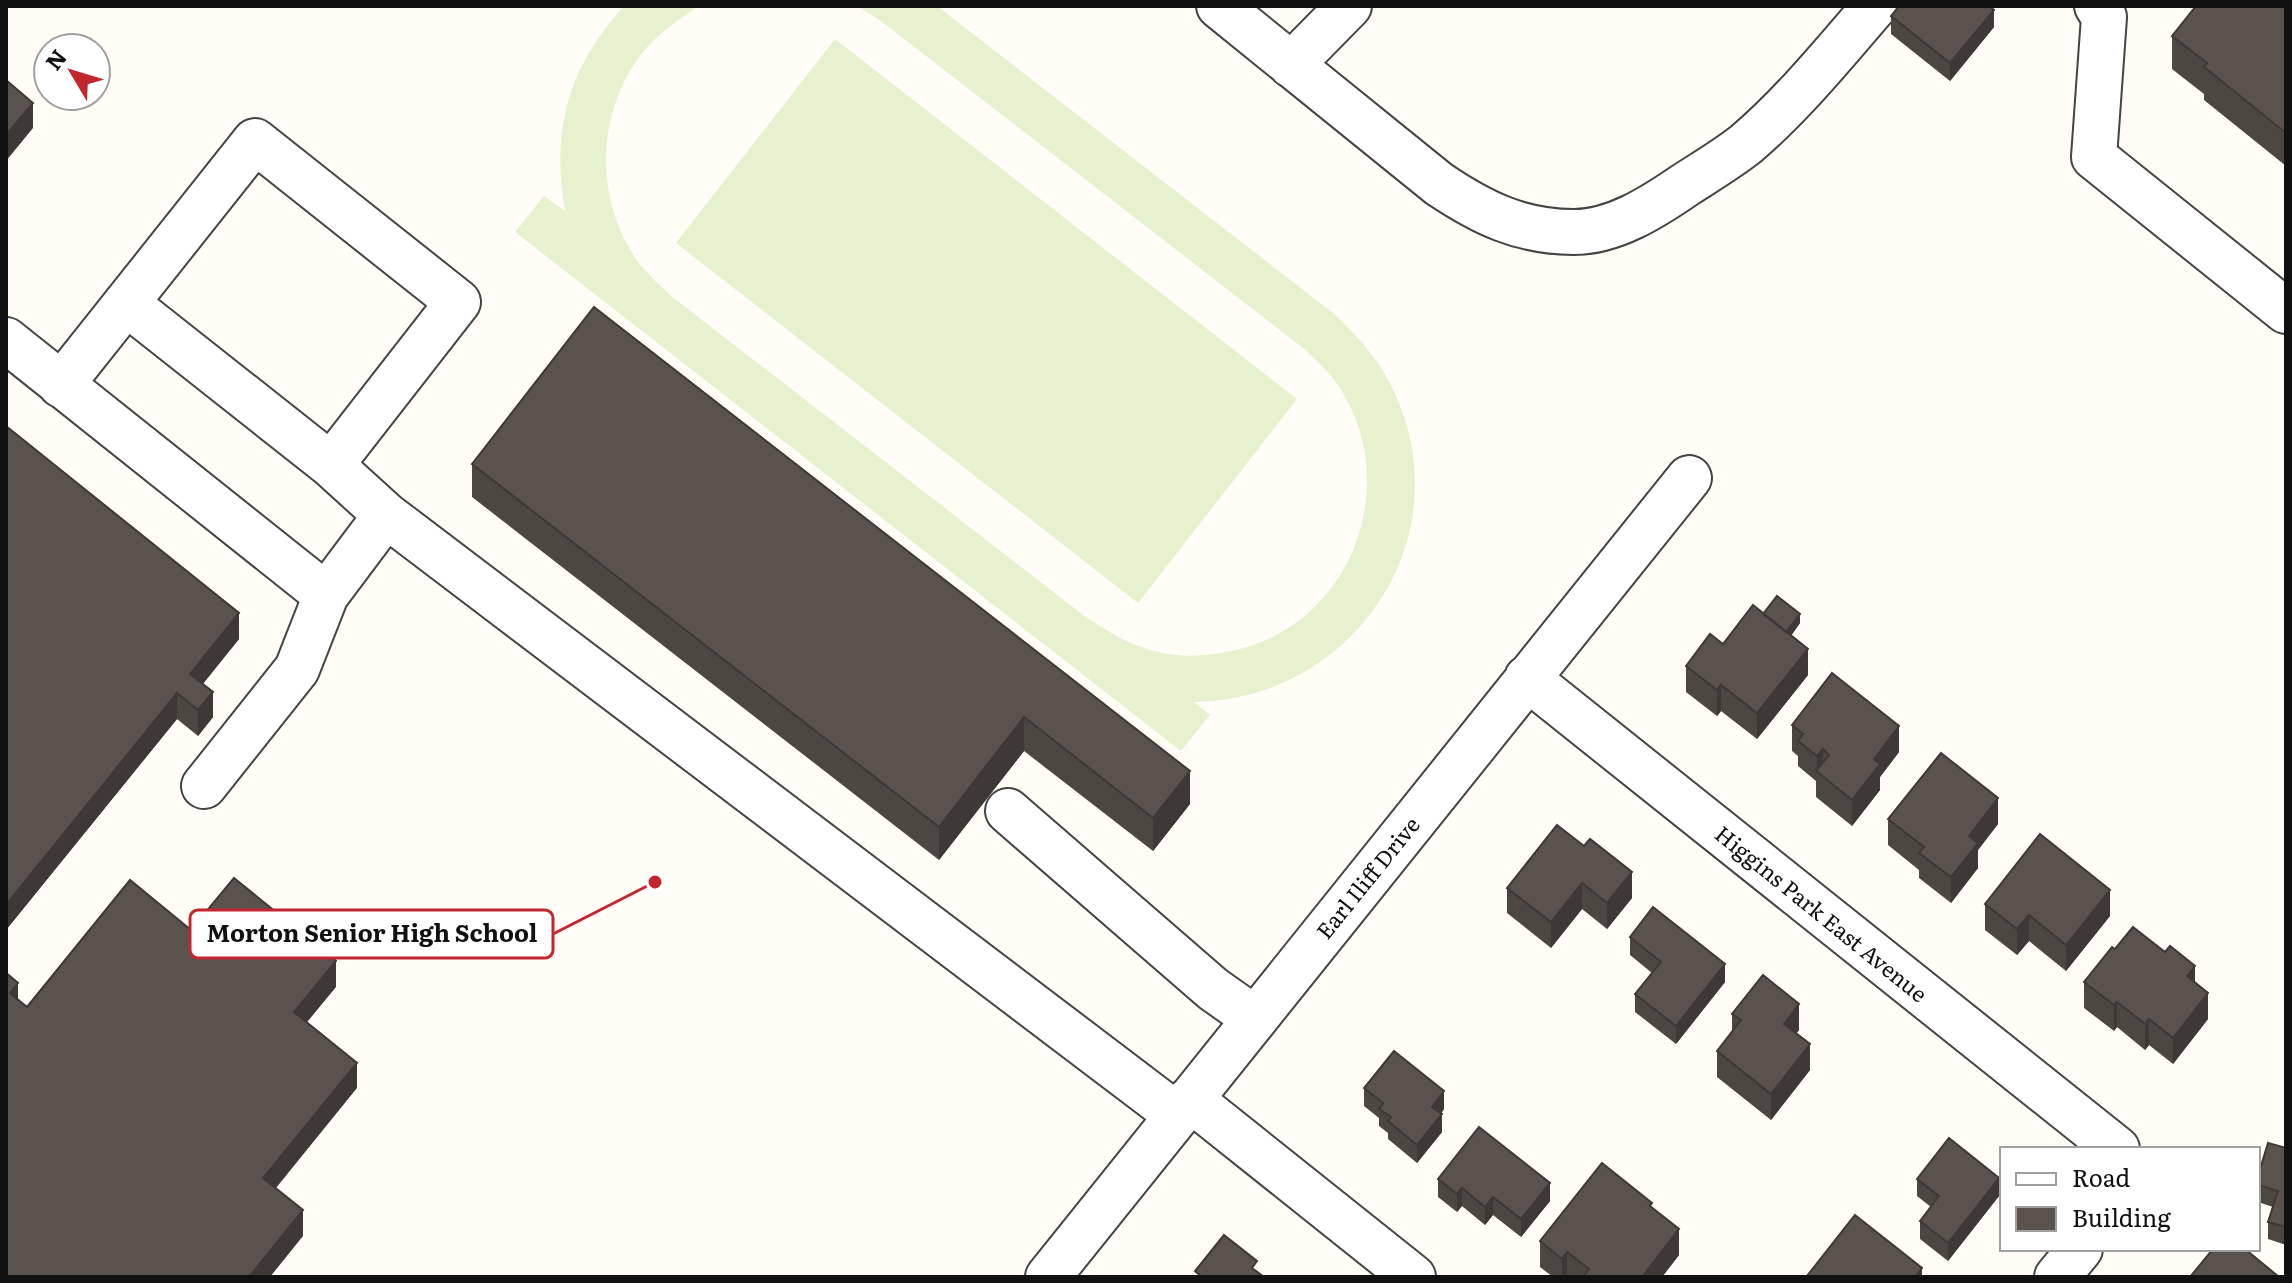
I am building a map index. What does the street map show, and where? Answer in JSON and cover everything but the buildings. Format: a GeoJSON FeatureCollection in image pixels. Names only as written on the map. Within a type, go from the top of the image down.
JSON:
{"type":"FeatureCollection","features":[{"type":"Feature","properties":{"kind":"street"},"geometry":{"type":"LineString","coordinates":[[1219,6],[1439,184],[1471,206],[1506,222],[1576,232],[1604,227],[1652,208],[1745,145],[1796,95],[1875,6]]}},
{"type":"Feature","properties":{"kind":"street"},"geometry":{"type":"LineString","coordinates":[[1291,65],[1349,6]]}},
{"type":"Feature","properties":{"kind":"street"},"geometry":{"type":"LineString","coordinates":[[2097,6],[2104,17],[2094,157],[2286,311]]}},
{"type":"Feature","properties":{"kind":"street"},"geometry":{"type":"LineString","coordinates":[[61,385],[255,141],[458,302],[331,465]]}},
{"type":"Feature","properties":{"kind":"street"},"geometry":{"type":"LineString","coordinates":[[126,303],[331,465],[386,515],[1413,1277]]}},
{"type":"Feature","properties":{"kind":"street"},"geometry":{"type":"LineString","coordinates":[[6,340],[326,595]]}},
{"type":"Feature","properties":{"kind":"street","name":"Earl Iliff Drive"},"geometry":{"type":"LineString","coordinates":[[1048,1277],[1689,478]]}},
{"type":"Feature","properties":{"kind":"street"},"geometry":{"type":"LineString","coordinates":[[204,786],[297,669],[326,595],[386,515]]}},
{"type":"Feature","properties":{"kind":"street","name":"Higgins Park East Avenue"},"geometry":{"type":"LineString","coordinates":[[1527,678],[2114,1147]]}},
{"type":"Feature","properties":{"kind":"street"},"geometry":{"type":"LineString","coordinates":[[1008,811],[1213,989],[1254,1018]]}},
{"type":"Feature","properties":{"kind":"street"},"geometry":{"type":"LineString","coordinates":[[2057,1277],[2078,1251]]}},
{"type":"Feature","properties":{"kind":"green space"},"geometry":{"type":"Polygon","coordinates":[[[624,6],[699,6],[667,29],[639,57],[625,80],[608,131],[606,158],[613,211],[640,265],[675,299],[1087,618],[1130,643],[1176,655],[1231,651],[1272,637],[1307,614],[1334,584],[1354,548],[1365,509],[1367,468],[1359,427],[1340,388],[1303,348],[881,21],[857,6],[937,6],[1333,313],[1376,360],[1395,394],[1412,449],[1414,503],[1403,555],[1379,602],[1345,642],[1301,674],[1251,694],[1194,702],[1210,715],[1181,751],[515,232],[544,196],[565,211],[560,153],[568,101],[589,53],[624,6]]]}},
{"type":"Feature","properties":{"kind":"green space"},"geometry":{"type":"Polygon","coordinates":[[[835,39],[1297,399],[1138,603],[676,243],[835,39]]]}},
{"type":"Feature","properties":{"kind":"place","name":"Morton Senior High School"},"geometry":{"type":"Point","coordinates":[655,882]}}]}
